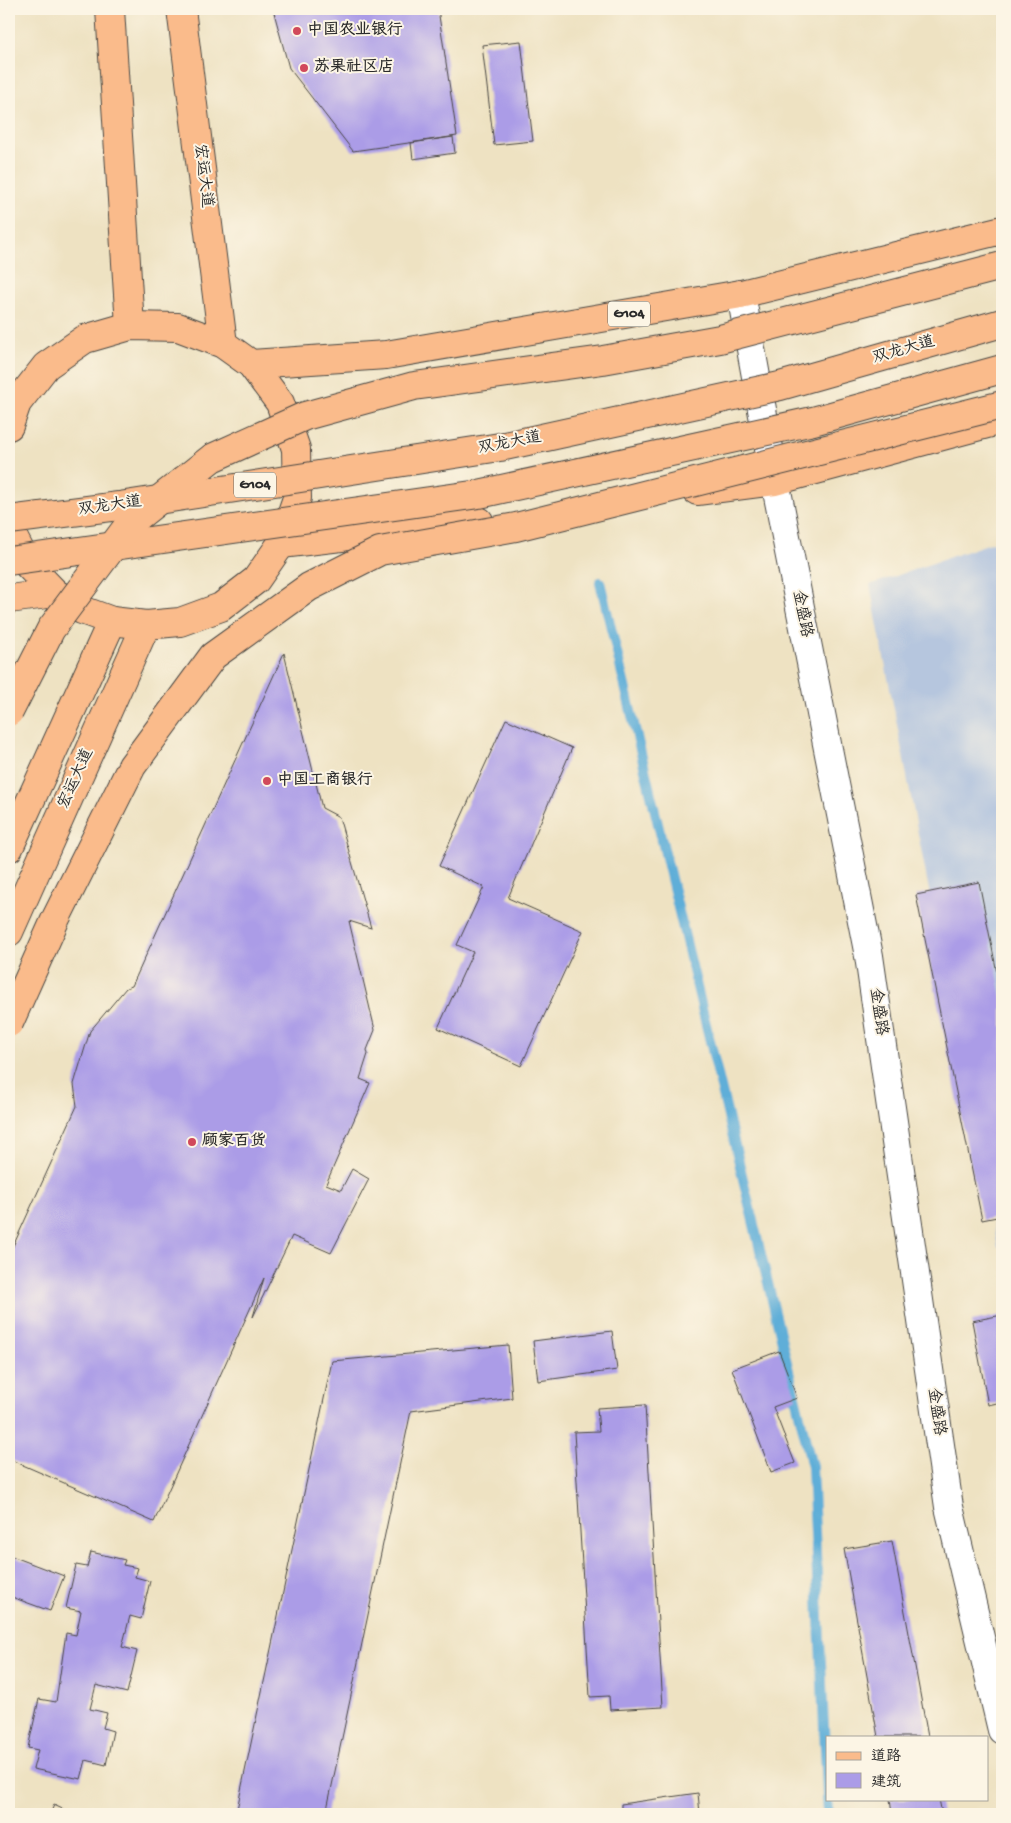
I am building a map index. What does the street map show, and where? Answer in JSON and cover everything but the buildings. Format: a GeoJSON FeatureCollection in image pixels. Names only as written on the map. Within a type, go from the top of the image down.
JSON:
{"type":"FeatureCollection","features":[{"type":"Feature","properties":{"kind":"main road"},"geometry":{"type":"LineString","coordinates":[[110,9],[130,326]]}},
{"type":"Feature","properties":{"kind":"main road","name":"宏运大道"},"geometry":{"type":"LineString","coordinates":[[180,9],[223,344]]}},
{"type":"Feature","properties":{"kind":"main road","name":"G104"},"geometry":{"type":"LineString","coordinates":[[251,364],[386,356],[742,294],[1002,230]]}},
{"type":"Feature","properties":{"kind":"main road"},"geometry":{"type":"LineString","coordinates":[[9,712],[50,629],[131,522],[212,458],[279,427],[305,416],[414,386],[603,360],[720,339],[1002,266]]}},
{"type":"Feature","properties":{"kind":"main road","name":"双龙大道"},"geometry":{"type":"LineString","coordinates":[[9,520],[119,506],[500,447],[780,386],[1002,323]]}},
{"type":"Feature","properties":{"kind":"main road"},"geometry":{"type":"LineString","coordinates":[[9,426],[17,403],[46,366],[85,339],[130,326],[178,327],[223,344],[251,364],[280,403],[296,449],[297,498],[281,544],[256,580],[221,607],[180,622],[146,625],[112,621],[82,610],[55,593],[27,564],[9,529]]}},
{"type":"Feature","properties":{"kind":"main road"},"geometry":{"type":"LineString","coordinates":[[9,561],[479,494],[813,421],[1002,369]]}},
{"type":"Feature","properties":{"kind":"main road"},"geometry":{"type":"LineString","coordinates":[[9,1023],[56,918],[132,766],[213,656],[309,587],[380,551],[516,528],[1002,406]]}},
{"type":"Feature","properties":{"kind":"main road"},"geometry":{"type":"LineString","coordinates":[[281,544],[447,526],[774,481],[1002,420]]}},
{"type":"Feature","properties":{"kind":"main road"},"geometry":{"type":"LineString","coordinates":[[9,600],[55,593]]}},
{"type":"Feature","properties":{"kind":"main road","name":"宏运大道"},"geometry":{"type":"LineString","coordinates":[[9,848],[112,621]]}},
{"type":"Feature","properties":{"kind":"main road","name":"宏运大道"},"geometry":{"type":"LineString","coordinates":[[9,932],[146,625]]}},
{"type":"Feature","properties":{"kind":"street","name":"金盛路"},"geometry":{"type":"LineString","coordinates":[[742,294],[774,481],[869,956],[949,1507],[1002,1730]]}},
{"type":"Feature","properties":{"kind":"shaded area"},"geometry":{"type":"Polygon","coordinates":[[[1002,539],[1002,1246],[998,1247],[870,585],[1002,539]]]}},
{"type":"Feature","properties":{"kind":"waterway"},"geometry":{"type":"LineString","coordinates":[[600,582],[812,1467],[826,1771]]}},
{"type":"Feature","properties":{"kind":"waterway"},"geometry":{"type":"LineString","coordinates":[[827,1800],[828,1814]]}},
{"type":"Feature","properties":{"kind":"place","name":"中国农业银行"},"geometry":{"type":"Point","coordinates":[297,31]}},
{"type":"Feature","properties":{"kind":"place","name":"苏果社区店"},"geometry":{"type":"Point","coordinates":[304,68]}},
{"type":"Feature","properties":{"kind":"place","name":"中国工商银行"},"geometry":{"type":"Point","coordinates":[267,781]}},
{"type":"Feature","properties":{"kind":"place","name":"顾家百货"},"geometry":{"type":"Point","coordinates":[192,1142]}}]}
